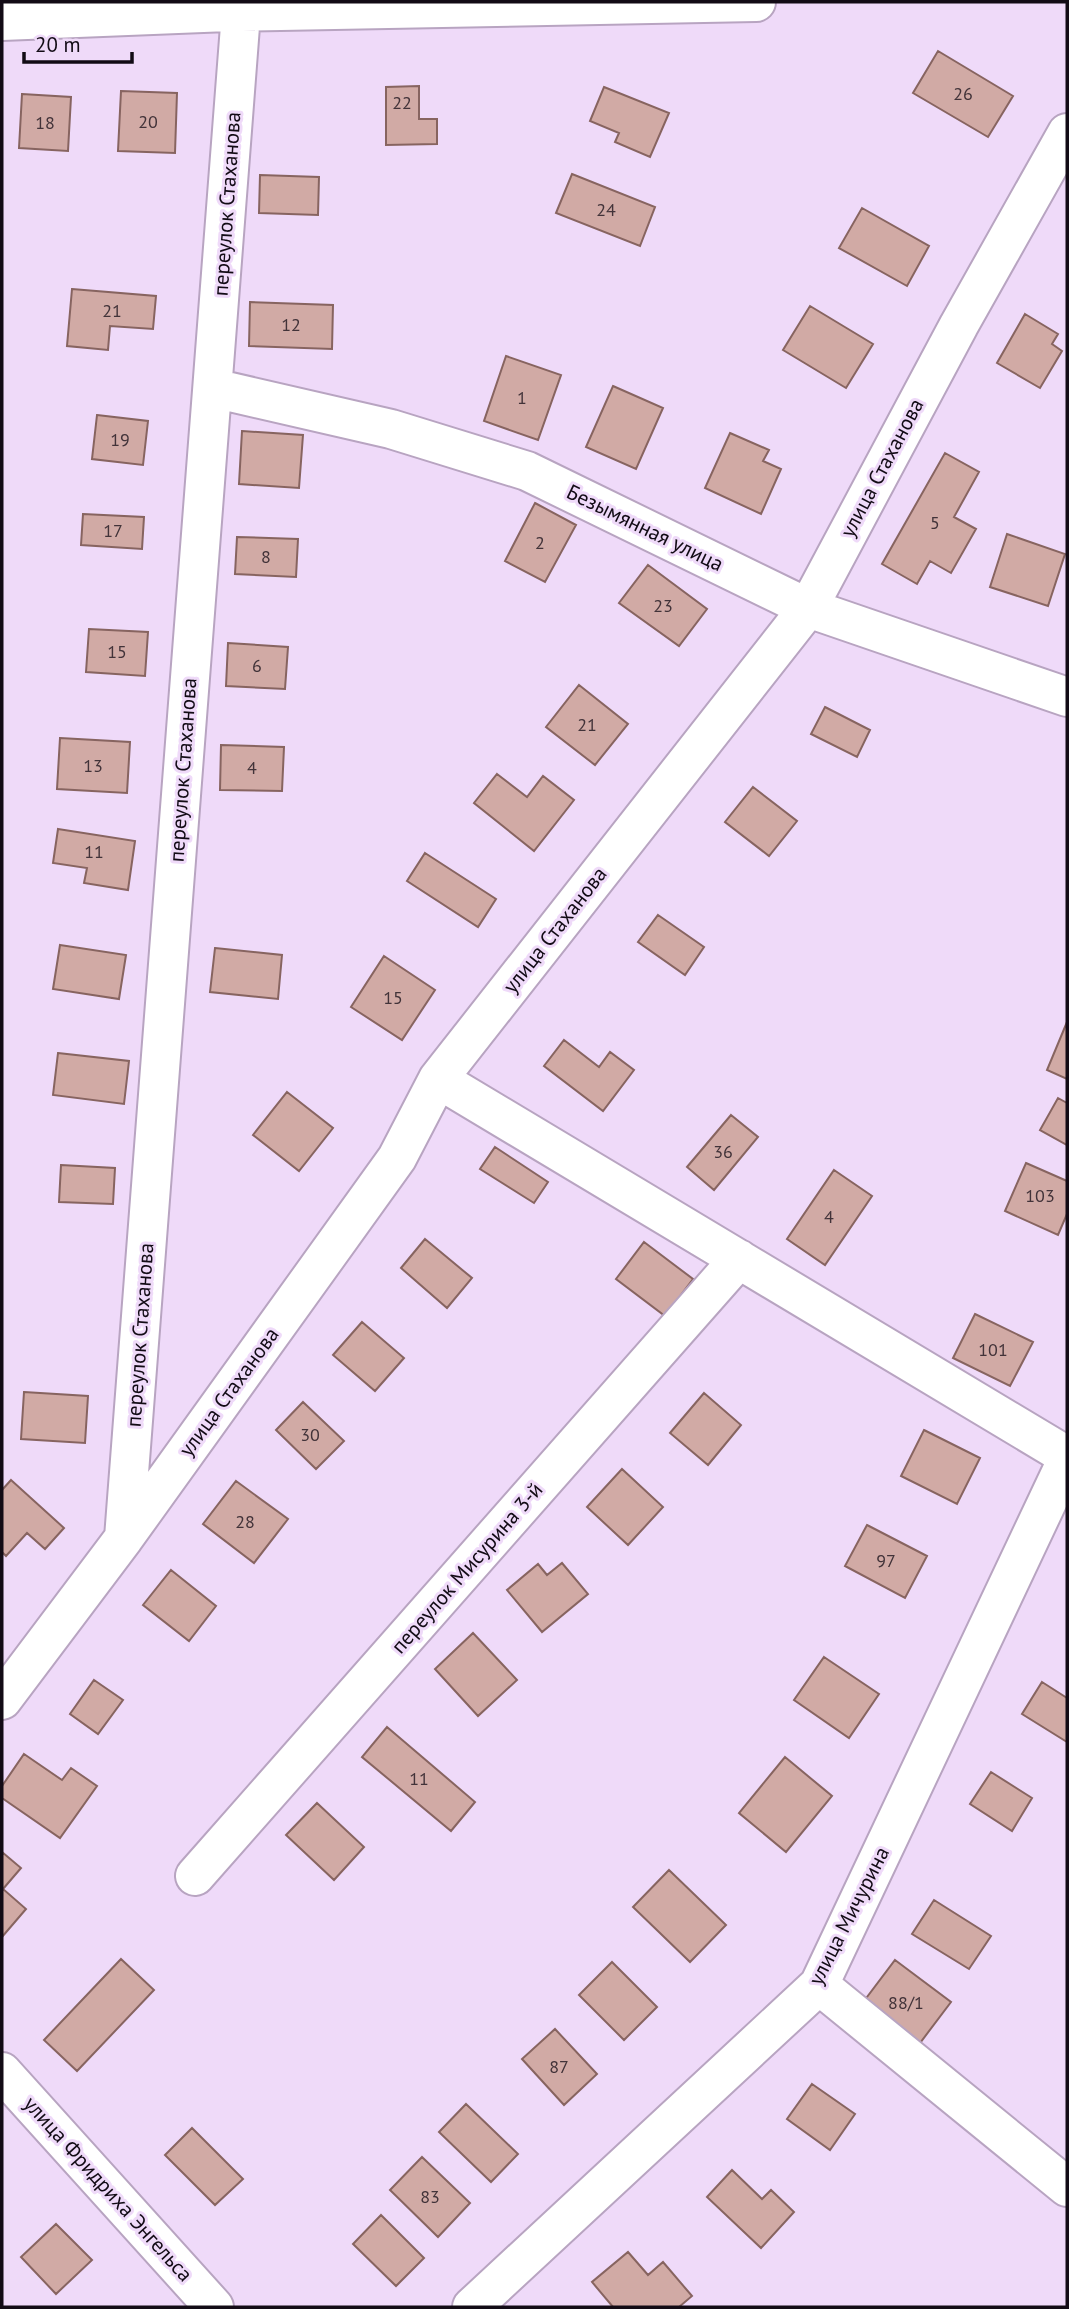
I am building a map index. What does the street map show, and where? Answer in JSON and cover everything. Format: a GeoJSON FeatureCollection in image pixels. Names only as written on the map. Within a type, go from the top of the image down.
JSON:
{"type":"FeatureCollection","features":[{"type":"Feature","properties":{"kind":"street"},"geometry":{"type":"LineString","coordinates":[[2,21],[239,7],[756,2]]}},
{"type":"Feature","properties":{"kind":"street","name":"переулок Стаханова"},"geometry":{"type":"LineString","coordinates":[[124,1538],[213,388],[239,7]]}},
{"type":"Feature","properties":{"kind":"street","name":"улица Стаханова"},"geometry":{"type":"LineString","coordinates":[[2,1700],[124,1538],[397,1158],[438,1080],[808,608],[959,325],[1067,133]]}},
{"type":"Feature","properties":{"kind":"street","name":"Безымянная улица"},"geometry":{"type":"LineString","coordinates":[[213,388],[391,429],[527,471],[808,608],[1067,697]]}},
{"type":"Feature","properties":{"kind":"street"},"geometry":{"type":"LineString","coordinates":[[438,1080],[1067,1458]]}},
{"type":"Feature","properties":{"kind":"street","name":"переулок Мисурина 3-й"},"geometry":{"type":"LineString","coordinates":[[195,1877],[739,1259]]}},
{"type":"Feature","properties":{"kind":"street","name":"улица Мичурина"},"geometry":{"type":"LineString","coordinates":[[472,2307],[819,1985],[1067,1458]]}},
{"type":"Feature","properties":{"kind":"street"},"geometry":{"type":"LineString","coordinates":[[819,1985],[1065,2180]]}},
{"type":"Feature","properties":{"kind":"street","name":"улица Фридриха Энгельса"},"geometry":{"type":"LineString","coordinates":[[2,2072],[215,2307]]}},
{"type":"Feature","properties":{"kind":"building"},"geometry":{"type":"Polygon","coordinates":[[[938,51],[1013,96],[988,137],[913,93],[938,51]]]}},
{"type":"Feature","properties":{"kind":"building"},"geometry":{"type":"Polygon","coordinates":[[[419,86],[419,119],[437,119],[437,144],[386,145],[386,87],[419,86]]]}},
{"type":"Feature","properties":{"kind":"building"},"geometry":{"type":"Polygon","coordinates":[[[604,87],[669,113],[650,157],[615,142],[619,133],[590,121],[604,87]]]}},
{"type":"Feature","properties":{"kind":"building"},"geometry":{"type":"Polygon","coordinates":[[[121,91],[177,93],[175,153],[118,151],[121,91]]]}},
{"type":"Feature","properties":{"kind":"building"},"geometry":{"type":"Polygon","coordinates":[[[22,94],[71,97],[68,151],[19,148],[22,94]]]}},
{"type":"Feature","properties":{"kind":"building"},"geometry":{"type":"Polygon","coordinates":[[[572,174],[655,207],[640,246],[556,213],[572,174]]]}},
{"type":"Feature","properties":{"kind":"building"},"geometry":{"type":"Polygon","coordinates":[[[260,175],[319,177],[318,215],[259,213],[260,175]]]}},
{"type":"Feature","properties":{"kind":"building"},"geometry":{"type":"Polygon","coordinates":[[[862,208],[929,246],[907,286],[839,248],[862,208]]]}},
{"type":"Feature","properties":{"kind":"building"},"geometry":{"type":"Polygon","coordinates":[[[72,289],[156,296],[153,329],[110,326],[108,350],[67,346],[72,289]]]}},
{"type":"Feature","properties":{"kind":"building"},"geometry":{"type":"Polygon","coordinates":[[[250,302],[333,305],[332,349],[249,346],[250,302]]]}},
{"type":"Feature","properties":{"kind":"building"},"geometry":{"type":"Polygon","coordinates":[[[810,306],[873,344],[846,388],[783,350],[810,306]]]}},
{"type":"Feature","properties":{"kind":"building"},"geometry":{"type":"Polygon","coordinates":[[[1025,314],[1058,334],[1052,344],[1062,351],[1040,388],[997,363],[1025,314]]]}},
{"type":"Feature","properties":{"kind":"building"},"geometry":{"type":"Polygon","coordinates":[[[506,356],[561,375],[538,440],[484,421],[506,356]]]}},
{"type":"Feature","properties":{"kind":"building"},"geometry":{"type":"Polygon","coordinates":[[[613,386],[663,408],[636,469],[586,447],[613,386]]]}},
{"type":"Feature","properties":{"kind":"building"},"geometry":{"type":"Polygon","coordinates":[[[97,415],[148,421],[143,465],[92,459],[97,415]]]}},
{"type":"Feature","properties":{"kind":"building"},"geometry":{"type":"Polygon","coordinates":[[[242,431],[303,435],[299,488],[239,484],[242,431]]]}},
{"type":"Feature","properties":{"kind":"building"},"geometry":{"type":"Polygon","coordinates":[[[730,433],[769,450],[763,461],[781,469],[761,514],[705,488],[730,433]]]}},
{"type":"Feature","properties":{"kind":"building"},"geometry":{"type":"Polygon","coordinates":[[[945,453],[979,472],[954,517],[976,529],[951,573],[930,561],[917,584],[882,564],[945,453]]]}},
{"type":"Feature","properties":{"kind":"building"},"geometry":{"type":"Polygon","coordinates":[[[535,503],[576,525],[545,582],[505,561],[535,503]]]}},
{"type":"Feature","properties":{"kind":"building"},"geometry":{"type":"Polygon","coordinates":[[[83,514],[144,517],[142,549],[81,545],[83,514]]]}},
{"type":"Feature","properties":{"kind":"building"},"geometry":{"type":"Polygon","coordinates":[[[1007,534],[1065,554],[1048,606],[990,587],[1007,534]]]}},
{"type":"Feature","properties":{"kind":"building"},"geometry":{"type":"Polygon","coordinates":[[[237,537],[298,539],[296,577],[235,574],[237,537]]]}},
{"type":"Feature","properties":{"kind":"building"},"geometry":{"type":"Polygon","coordinates":[[[648,565],[707,609],[679,646],[619,603],[648,565]]]}},
{"type":"Feature","properties":{"kind":"building"},"geometry":{"type":"Polygon","coordinates":[[[89,629],[148,632],[145,676],[86,672],[89,629]]]}},
{"type":"Feature","properties":{"kind":"building"},"geometry":{"type":"Polygon","coordinates":[[[228,643],[288,647],[285,689],[226,686],[228,643]]]}},
{"type":"Feature","properties":{"kind":"building"},"geometry":{"type":"Polygon","coordinates":[[[579,685],[628,724],[595,765],[546,727],[579,685]]]}},
{"type":"Feature","properties":{"kind":"building"},"geometry":{"type":"Polygon","coordinates":[[[825,707],[870,730],[857,757],[811,734],[825,707]]]}},
{"type":"Feature","properties":{"kind":"building"},"geometry":{"type":"Polygon","coordinates":[[[60,738],[130,742],[127,793],[57,789],[60,738]]]}},
{"type":"Feature","properties":{"kind":"building"},"geometry":{"type":"Polygon","coordinates":[[[221,745],[284,747],[282,791],[220,790],[221,745]]]}},
{"type":"Feature","properties":{"kind":"building"},"geometry":{"type":"Polygon","coordinates":[[[497,774],[527,797],[543,776],[574,800],[534,851],[474,803],[497,774]]]}},
{"type":"Feature","properties":{"kind":"building"},"geometry":{"type":"Polygon","coordinates":[[[753,787],[797,821],[769,856],[725,822],[753,787]]]}},
{"type":"Feature","properties":{"kind":"building"},"geometry":{"type":"Polygon","coordinates":[[[58,829],[135,841],[128,890],[84,883],[87,868],[53,863],[58,829]]]}},
{"type":"Feature","properties":{"kind":"building"},"geometry":{"type":"Polygon","coordinates":[[[425,853],[496,899],[478,927],[407,881],[425,853]]]}},
{"type":"Feature","properties":{"kind":"building"},"geometry":{"type":"Polygon","coordinates":[[[658,915],[704,947],[685,975],[638,942],[658,915]]]}},
{"type":"Feature","properties":{"kind":"building"},"geometry":{"type":"Polygon","coordinates":[[[60,945],[126,955],[119,999],[53,989],[60,945]]]}},
{"type":"Feature","properties":{"kind":"building"},"geometry":{"type":"Polygon","coordinates":[[[215,948],[282,955],[278,999],[210,992],[215,948]]]}},
{"type":"Feature","properties":{"kind":"building"},"geometry":{"type":"Polygon","coordinates":[[[384,956],[435,990],[402,1040],[351,1007],[384,956]]]}},
{"type":"Feature","properties":{"kind":"building"},"geometry":{"type":"Polygon","coordinates":[[[1067,1022],[1067,1079],[1047,1070],[1067,1022]]]}},
{"type":"Feature","properties":{"kind":"building"},"geometry":{"type":"Polygon","coordinates":[[[564,1040],[599,1067],[610,1052],[634,1070],[603,1111],[544,1066],[564,1040]]]}},
{"type":"Feature","properties":{"kind":"building"},"geometry":{"type":"Polygon","coordinates":[[[58,1053],[129,1061],[124,1104],[53,1095],[58,1053]]]}},
{"type":"Feature","properties":{"kind":"building"},"geometry":{"type":"Polygon","coordinates":[[[287,1092],[333,1128],[299,1171],[253,1135],[287,1092]]]}},
{"type":"Feature","properties":{"kind":"building"},"geometry":{"type":"Polygon","coordinates":[[[1058,1098],[1067,1103],[1067,1145],[1040,1130],[1058,1098]]]}},
{"type":"Feature","properties":{"kind":"building"},"geometry":{"type":"Polygon","coordinates":[[[731,1115],[758,1137],[714,1190],[687,1167],[731,1115]]]}},
{"type":"Feature","properties":{"kind":"building"},"geometry":{"type":"Polygon","coordinates":[[[495,1147],[548,1182],[534,1203],[480,1169],[495,1147]]]}},
{"type":"Feature","properties":{"kind":"building"},"geometry":{"type":"Polygon","coordinates":[[[1026,1163],[1067,1181],[1067,1214],[1058,1235],[1005,1211],[1026,1163]]]}},
{"type":"Feature","properties":{"kind":"building"},"geometry":{"type":"Polygon","coordinates":[[[61,1165],[115,1168],[113,1204],[59,1202],[61,1165]]]}},
{"type":"Feature","properties":{"kind":"building"},"geometry":{"type":"Polygon","coordinates":[[[834,1170],[872,1196],[825,1265],[787,1239],[834,1170]]]}},
{"type":"Feature","properties":{"kind":"building"},"geometry":{"type":"Polygon","coordinates":[[[425,1239],[472,1278],[447,1308],[401,1268],[425,1239]]]}},
{"type":"Feature","properties":{"kind":"building"},"geometry":{"type":"Polygon","coordinates":[[[644,1242],[693,1279],[665,1316],[616,1279],[644,1242]]]}},
{"type":"Feature","properties":{"kind":"building"},"geometry":{"type":"Polygon","coordinates":[[[975,1314],[1033,1342],[1010,1386],[953,1358],[975,1314]]]}},
{"type":"Feature","properties":{"kind":"building"},"geometry":{"type":"Polygon","coordinates":[[[362,1322],[404,1358],[375,1391],[333,1355],[362,1322]]]}},
{"type":"Feature","properties":{"kind":"building"},"geometry":{"type":"Polygon","coordinates":[[[24,1392],[88,1396],[85,1443],[21,1439],[24,1392]]]}},
{"type":"Feature","properties":{"kind":"building"},"geometry":{"type":"Polygon","coordinates":[[[704,1393],[741,1425],[708,1465],[670,1433],[704,1393]]]}},
{"type":"Feature","properties":{"kind":"building"},"geometry":{"type":"Polygon","coordinates":[[[303,1402],[344,1441],[316,1469],[276,1430],[303,1402]]]}},
{"type":"Feature","properties":{"kind":"building"},"geometry":{"type":"Polygon","coordinates":[[[924,1430],[980,1458],[957,1504],[901,1476],[924,1430]]]}},
{"type":"Feature","properties":{"kind":"building"},"geometry":{"type":"Polygon","coordinates":[[[622,1469],[663,1507],[628,1545],[587,1507],[622,1469]]]}},
{"type":"Feature","properties":{"kind":"building"},"geometry":{"type":"Polygon","coordinates":[[[11,1480],[64,1528],[45,1549],[27,1533],[6,1556],[2,1552],[2,1490],[11,1480]]]}},
{"type":"Feature","properties":{"kind":"building"},"geometry":{"type":"Polygon","coordinates":[[[236,1481],[288,1519],[254,1563],[203,1524],[236,1481]]]}},
{"type":"Feature","properties":{"kind":"building"},"geometry":{"type":"Polygon","coordinates":[[[867,1525],[927,1556],[905,1598],[845,1566],[867,1525]]]}},
{"type":"Feature","properties":{"kind":"building"},"geometry":{"type":"Polygon","coordinates":[[[562,1563],[588,1594],[542,1632],[507,1590],[538,1564],[547,1575],[562,1563]]]}},
{"type":"Feature","properties":{"kind":"building"},"geometry":{"type":"Polygon","coordinates":[[[171,1570],[216,1606],[189,1641],[143,1605],[171,1570]]]}},
{"type":"Feature","properties":{"kind":"building"},"geometry":{"type":"Polygon","coordinates":[[[473,1633],[517,1680],[478,1716],[435,1669],[473,1633]]]}},
{"type":"Feature","properties":{"kind":"building"},"geometry":{"type":"Polygon","coordinates":[[[824,1657],[879,1694],[849,1738],[794,1700],[824,1657]]]}},
{"type":"Feature","properties":{"kind":"building"},"geometry":{"type":"Polygon","coordinates":[[[94,1680],[123,1700],[98,1734],[70,1714],[94,1680]]]}},
{"type":"Feature","properties":{"kind":"building"},"geometry":{"type":"Polygon","coordinates":[[[1042,1682],[1067,1698],[1067,1742],[1022,1714],[1042,1682]]]}},
{"type":"Feature","properties":{"kind":"building"},"geometry":{"type":"Polygon","coordinates":[[[387,1727],[475,1802],[451,1831],[362,1757],[387,1727]]]}},
{"type":"Feature","properties":{"kind":"building"},"geometry":{"type":"Polygon","coordinates":[[[24,1754],[62,1780],[71,1768],[97,1786],[60,1838],[2,1798],[2,1786],[24,1754]]]}},
{"type":"Feature","properties":{"kind":"building"},"geometry":{"type":"Polygon","coordinates":[[[785,1757],[832,1796],[786,1852],[739,1813],[785,1757]]]}},
{"type":"Feature","properties":{"kind":"building"},"geometry":{"type":"Polygon","coordinates":[[[991,1772],[1032,1798],[1012,1831],[970,1804],[991,1772]]]}},
{"type":"Feature","properties":{"kind":"building"},"geometry":{"type":"Polygon","coordinates":[[[317,1803],[364,1847],[334,1880],[286,1835],[317,1803]]]}},
{"type":"Feature","properties":{"kind":"building"},"geometry":{"type":"Polygon","coordinates":[[[2,1852],[21,1868],[3,1889],[26,1909],[2,1937],[2,1852]]]}},
{"type":"Feature","properties":{"kind":"building"},"geometry":{"type":"Polygon","coordinates":[[[669,1870],[726,1925],[690,1962],[633,1907],[669,1870]]]}},
{"type":"Feature","properties":{"kind":"building"},"geometry":{"type":"Polygon","coordinates":[[[934,1900],[991,1936],[969,1969],[912,1934],[934,1900]]]}},
{"type":"Feature","properties":{"kind":"building"},"geometry":{"type":"Polygon","coordinates":[[[121,1959],[154,1990],[77,2071],[44,2040],[121,1959]]]}},
{"type":"Feature","properties":{"kind":"building"},"geometry":{"type":"Polygon","coordinates":[[[895,1960],[951,2002],[917,2047],[861,2005],[895,1960]]]}},
{"type":"Feature","properties":{"kind":"building"},"geometry":{"type":"Polygon","coordinates":[[[612,1962],[657,2007],[624,2040],[579,1995],[612,1962]]]}},
{"type":"Feature","properties":{"kind":"building"},"geometry":{"type":"Polygon","coordinates":[[[555,2029],[597,2074],[564,2105],[522,2059],[555,2029]]]}},
{"type":"Feature","properties":{"kind":"building"},"geometry":{"type":"Polygon","coordinates":[[[812,2084],[855,2114],[830,2150],[787,2119],[812,2084]]]}},
{"type":"Feature","properties":{"kind":"building"},"geometry":{"type":"Polygon","coordinates":[[[466,2104],[518,2154],[491,2182],[439,2132],[466,2104]]]}},
{"type":"Feature","properties":{"kind":"building"},"geometry":{"type":"Polygon","coordinates":[[[192,2128],[243,2179],[215,2205],[165,2155],[192,2128]]]}},
{"type":"Feature","properties":{"kind":"building"},"geometry":{"type":"Polygon","coordinates":[[[422,2157],[470,2203],[438,2237],[390,2190],[422,2157]]]}},
{"type":"Feature","properties":{"kind":"building"},"geometry":{"type":"Polygon","coordinates":[[[732,2170],[762,2199],[771,2190],[794,2212],[761,2248],[707,2197],[732,2170]]]}},
{"type":"Feature","properties":{"kind":"building"},"geometry":{"type":"Polygon","coordinates":[[[381,2215],[424,2258],[396,2286],[353,2244],[381,2215]]]}},
{"type":"Feature","properties":{"kind":"building"},"geometry":{"type":"Polygon","coordinates":[[[56,2224],[92,2260],[56,2294],[21,2257],[56,2224]]]}},
{"type":"Feature","properties":{"kind":"building"},"geometry":{"type":"Polygon","coordinates":[[[628,2252],[648,2275],[663,2262],[692,2296],[679,2307],[613,2307],[592,2282],[628,2252]]]}}]}
